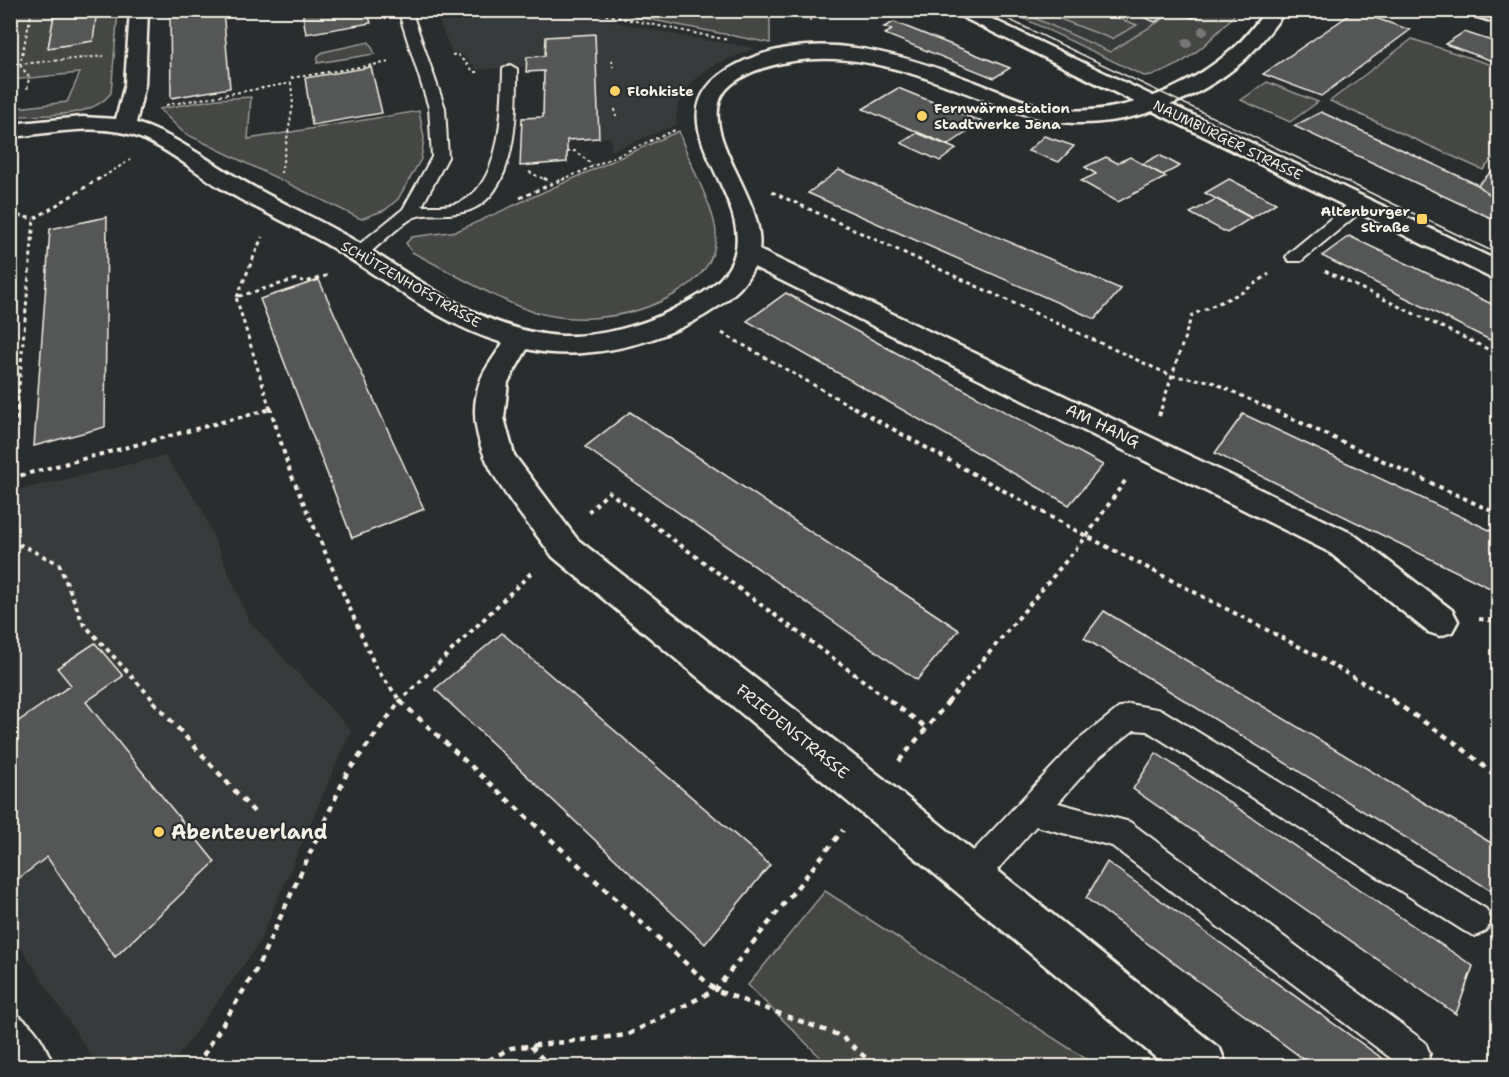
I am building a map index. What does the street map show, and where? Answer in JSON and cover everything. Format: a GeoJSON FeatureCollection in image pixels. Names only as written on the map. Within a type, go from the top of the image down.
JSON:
{"type":"FeatureCollection","features":[{"type":"Feature","properties":{"kind":"street"},"geometry":{"type":"LineString","coordinates":[[127,119],[137,53],[139,10]]}},
{"type":"Feature","properties":{"kind":"street","name":"NAUMBURGER STRASSE"},"geometry":{"type":"LineString","coordinates":[[957,10],[1498,271]]}},
{"type":"Feature","properties":{"kind":"street"},"geometry":{"type":"LineString","coordinates":[[749,255],[749,231],[715,149],[706,119],[710,99],[722,84],[743,68],[780,58],[818,52],[846,51],[884,57],[1049,114],[1107,113],[1153,103],[1202,81],[1236,57],[1277,10]]}},
{"type":"Feature","properties":{"kind":"street"},"geometry":{"type":"LineString","coordinates":[[1474,10],[1498,18]]}},
{"type":"Feature","properties":{"kind":"street","name":"SCHÜTZENHOFSTRASSE"},"geometry":{"type":"LineString","coordinates":[[10,131],[127,119],[237,187],[362,256],[472,322],[519,339],[567,345],[626,338],[681,317],[729,288],[749,255]]}},
{"type":"Feature","properties":{"kind":"street","name":"AM HANG"},"geometry":{"type":"LineString","coordinates":[[749,255],[1148,447],[1341,543],[1440,621]]}},
{"type":"Feature","properties":{"kind":"street","name":"FRIEDENSTRASSE"},"geometry":{"type":"LineString","coordinates":[[519,339],[494,382],[489,418],[500,458],[560,541],[593,571],[871,794],[1203,1066]]}},
{"type":"Feature","properties":{"kind":"street"},"geometry":{"type":"LineString","coordinates":[[10,1035],[29,1066]]}},
{"type":"Feature","properties":{"kind":"lane"},"geometry":{"type":"LineString","coordinates":[[362,256],[410,212],[440,157],[437,108],[404,10]]}},
{"type":"Feature","properties":{"kind":"lane"},"geometry":{"type":"LineString","coordinates":[[410,212],[452,210],[469,205],[490,187],[504,155],[510,71]]}},
{"type":"Feature","properties":{"kind":"lane"},"geometry":{"type":"LineString","coordinates":[[1295,257],[1358,205]]}},
{"type":"Feature","properties":{"kind":"lane"},"geometry":{"type":"LineString","coordinates":[[970,877],[1086,751],[1129,717],[1152,719],[1475,920]]}},
{"type":"Feature","properties":{"kind":"lane"},"geometry":{"type":"LineString","coordinates":[[1033,811],[1119,833],[1413,1054]]}},
{"type":"Feature","properties":{"kind":"path"},"geometry":{"type":"LineString","coordinates":[[27,91],[29,77],[20,64],[32,10]]}},
{"type":"Feature","properties":{"kind":"path"},"geometry":{"type":"LineString","coordinates":[[582,10],[769,48],[780,58]]}},
{"type":"Feature","properties":{"kind":"path"},"geometry":{"type":"LineString","coordinates":[[20,64],[137,53]]}},
{"type":"Feature","properties":{"kind":"path"},"geometry":{"type":"LineString","coordinates":[[421,57],[457,54],[474,72],[510,71]]}},
{"type":"Feature","properties":{"kind":"path"},"geometry":{"type":"LineString","coordinates":[[612,60],[613,67]]}},
{"type":"Feature","properties":{"kind":"path"},"geometry":{"type":"LineString","coordinates":[[291,78],[375,65]]}},
{"type":"Feature","properties":{"kind":"path"},"geometry":{"type":"LineString","coordinates":[[290,72],[291,83]]}},
{"type":"Feature","properties":{"kind":"path"},"geometry":{"type":"LineString","coordinates":[[127,119],[218,96]]}},
{"type":"Feature","properties":{"kind":"path"},"geometry":{"type":"LineString","coordinates":[[615,109],[615,116]]}},
{"type":"Feature","properties":{"kind":"path"},"geometry":{"type":"LineString","coordinates":[[536,191],[662,134]]}},
{"type":"Feature","properties":{"kind":"path"},"geometry":{"type":"LineString","coordinates":[[10,214],[34,219],[161,141]]}},
{"type":"Feature","properties":{"kind":"path"},"geometry":{"type":"LineString","coordinates":[[567,152],[575,152],[594,165]]}},
{"type":"Feature","properties":{"kind":"path"},"geometry":{"type":"LineString","coordinates":[[771,191],[1172,376],[1210,381],[1498,514]]}},
{"type":"Feature","properties":{"kind":"path"},"geometry":{"type":"LineString","coordinates":[[34,219],[11,478],[271,409]]}},
{"type":"Feature","properties":{"kind":"path"},"geometry":{"type":"LineString","coordinates":[[362,256],[344,270],[306,282],[297,279],[236,297],[290,472],[376,668],[400,701],[715,990],[841,1036],[875,1066]]}},
{"type":"Feature","properties":{"kind":"path"},"geometry":{"type":"LineString","coordinates":[[1295,257],[1498,354]]}},
{"type":"Feature","properties":{"kind":"path"},"geometry":{"type":"LineString","coordinates":[[478,1066],[510,1048],[627,1035],[715,990],[871,794],[1086,537],[1148,447],[1192,315],[1243,292]]}},
{"type":"Feature","properties":{"kind":"path"},"geometry":{"type":"LineString","coordinates":[[718,331],[1086,537],[1371,686],[1469,752],[1498,778]]}},
{"type":"Feature","properties":{"kind":"path"},"geometry":{"type":"LineString","coordinates":[[560,541],[609,492],[927,728]]}},
{"type":"Feature","properties":{"kind":"path"},"geometry":{"type":"LineString","coordinates":[[10,550],[21,545],[59,564],[83,623],[256,814]]}},
{"type":"Feature","properties":{"kind":"path"},"geometry":{"type":"LineString","coordinates":[[197,1066],[256,970],[346,773],[400,701],[533,571],[571,594],[593,571]]}},
{"type":"Feature","properties":{"kind":"path"},"geometry":{"type":"LineString","coordinates":[[531,1047],[549,1066]]}},
{"type":"Feature","properties":{"kind":"shaded area"},"geometry":{"type":"Polygon","coordinates":[[[11,11],[55,11],[48,48],[97,11],[118,11],[111,93],[102,102],[78,112],[11,117],[10,109],[67,102],[80,73],[11,80],[11,11]]]}},
{"type":"Feature","properties":{"kind":"shaded area","name":"Flohkiste"},"geometry":{"type":"Polygon","coordinates":[[[435,11],[566,11],[681,36],[755,48],[713,66],[695,79],[678,103],[676,125],[611,151],[611,137],[567,140],[567,162],[520,166],[522,118],[543,117],[544,71],[526,72],[526,66],[477,70],[463,55],[451,51],[435,11]]]}},
{"type":"Feature","properties":{"kind":"shaded area"},"geometry":{"type":"Polygon","coordinates":[[[607,11],[764,11],[770,13],[770,43],[607,11]]]}},
{"type":"Feature","properties":{"kind":"shaded area"},"geometry":{"type":"Polygon","coordinates":[[[1008,11],[1019,11],[1110,52],[1174,12],[1193,18],[1205,11],[1238,11],[1218,32],[1184,61],[1158,73],[1144,76],[1008,11]]]}},
{"type":"Feature","properties":{"kind":"shaded area"},"geometry":{"type":"Polygon","coordinates":[[[1019,11],[1205,11],[1193,18],[1174,12],[1110,52],[1019,11]]]}},
{"type":"Feature","properties":{"kind":"shaded area"},"geometry":{"type":"Polygon","coordinates":[[[1039,11],[1098,11],[1137,25],[1112,39],[1039,11]]]}},
{"type":"Feature","properties":{"kind":"shaded area"},"geometry":{"type":"Polygon","coordinates":[[[1412,39],[1498,67],[1498,159],[1493,158],[1483,170],[1330,101],[1412,39]]]}},
{"type":"Feature","properties":{"kind":"shaded area"},"geometry":{"type":"Polygon","coordinates":[[[369,42],[375,54],[317,63],[318,56],[323,52],[369,42]]]}},
{"type":"Feature","properties":{"kind":"shaded area"},"geometry":{"type":"Polygon","coordinates":[[[1267,82],[1318,102],[1290,122],[1241,100],[1267,82]]]}},
{"type":"Feature","properties":{"kind":"shaded area"},"geometry":{"type":"Polygon","coordinates":[[[251,97],[248,139],[419,111],[424,138],[421,159],[398,199],[385,210],[361,219],[184,133],[159,109],[217,99],[251,97]]]}},
{"type":"Feature","properties":{"kind":"shaded area"},"geometry":{"type":"Polygon","coordinates":[[[679,131],[711,211],[715,224],[715,244],[709,262],[698,277],[683,289],[657,303],[617,315],[596,318],[553,316],[532,311],[487,292],[412,252],[406,243],[412,237],[457,231],[679,131]]]}},
{"type":"Feature","properties":{"kind":"shaded area","name":"Abenteuerland"},"geometry":{"type":"Polygon","coordinates":[[[165,456],[201,507],[249,621],[351,730],[258,945],[171,1066],[98,1066],[11,933],[10,492],[165,456]]]}},
{"type":"Feature","properties":{"kind":"shaded area"},"geometry":{"type":"Polygon","coordinates":[[[825,891],[1097,1066],[829,1066],[748,985],[825,891]]]}},
{"type":"Feature","properties":{"kind":"building"},"geometry":{"type":"Polygon","coordinates":[[[55,10],[97,10],[93,41],[48,48],[55,10]]]}},
{"type":"Feature","properties":{"kind":"building"},"geometry":{"type":"Polygon","coordinates":[[[184,10],[223,10],[230,88],[171,98],[170,13],[184,10]]]}},
{"type":"Feature","properties":{"kind":"building"},"geometry":{"type":"Polygon","coordinates":[[[302,10],[367,10],[371,23],[306,34],[302,10]]]}},
{"type":"Feature","properties":{"kind":"building"},"geometry":{"type":"Polygon","coordinates":[[[1125,10],[1205,10],[1193,18],[1174,12],[1155,22],[1125,10]]]}},
{"type":"Feature","properties":{"kind":"building"},"geometry":{"type":"Polygon","coordinates":[[[1355,11],[1410,30],[1321,96],[1263,74],[1355,11]]]}},
{"type":"Feature","properties":{"kind":"building"},"geometry":{"type":"Polygon","coordinates":[[[894,22],[1010,68],[994,78],[885,34],[892,30],[884,27],[894,22]]]}},
{"type":"Feature","properties":{"kind":"building"},"geometry":{"type":"Polygon","coordinates":[[[1464,32],[1498,43],[1498,63],[1445,44],[1464,32]]]}},
{"type":"Feature","properties":{"kind":"building"},"geometry":{"type":"Polygon","coordinates":[[[595,34],[599,138],[567,140],[567,162],[520,166],[522,118],[543,117],[544,71],[526,72],[527,57],[545,56],[546,37],[595,34]]]}},
{"type":"Feature","properties":{"kind":"building"},"geometry":{"type":"Polygon","coordinates":[[[371,67],[382,113],[312,125],[305,78],[371,67]]]}},
{"type":"Feature","properties":{"kind":"building","name":"Fernwärmestation Stadtwerke Jena"},"geometry":{"type":"Polygon","coordinates":[[[898,88],[982,122],[948,145],[863,109],[898,88]]]}},
{"type":"Feature","properties":{"kind":"building"},"geometry":{"type":"Polygon","coordinates":[[[1321,112],[1478,185],[1498,201],[1498,212],[1493,219],[1294,126],[1321,112]]]}},
{"type":"Feature","properties":{"kind":"building"},"geometry":{"type":"Polygon","coordinates":[[[917,133],[956,149],[940,161],[901,143],[917,133]]]}},
{"type":"Feature","properties":{"kind":"building"},"geometry":{"type":"Polygon","coordinates":[[[1044,136],[1074,146],[1059,162],[1028,151],[1044,136]]]}},
{"type":"Feature","properties":{"kind":"building"},"geometry":{"type":"Polygon","coordinates":[[[1159,155],[1180,166],[1163,175],[1142,164],[1159,155]]]}},
{"type":"Feature","properties":{"kind":"building"},"geometry":{"type":"Polygon","coordinates":[[[1106,157],[1117,163],[1130,157],[1166,177],[1118,202],[1081,181],[1096,174],[1085,167],[1106,157]]]}},
{"type":"Feature","properties":{"kind":"building"},"geometry":{"type":"Polygon","coordinates":[[[839,170],[1121,289],[1095,319],[808,193],[839,170]]]}},
{"type":"Feature","properties":{"kind":"building"},"geometry":{"type":"Polygon","coordinates":[[[1491,172],[1498,175],[1498,201],[1478,185],[1491,172]]]}},
{"type":"Feature","properties":{"kind":"building"},"geometry":{"type":"Polygon","coordinates":[[[1229,179],[1276,203],[1252,218],[1205,193],[1229,179]]]}},
{"type":"Feature","properties":{"kind":"building"},"geometry":{"type":"Polygon","coordinates":[[[1216,199],[1251,218],[1227,233],[1190,213],[1216,199]]]}},
{"type":"Feature","properties":{"kind":"building"},"geometry":{"type":"Polygon","coordinates":[[[107,217],[105,427],[34,446],[50,229],[107,217]]]}},
{"type":"Feature","properties":{"kind":"building"},"geometry":{"type":"Polygon","coordinates":[[[1349,236],[1498,307],[1498,344],[1322,256],[1349,236]]]}},
{"type":"Feature","properties":{"kind":"building"},"geometry":{"type":"Polygon","coordinates":[[[319,280],[424,509],[352,538],[260,299],[319,280]]]}},
{"type":"Feature","properties":{"kind":"building"},"geometry":{"type":"Polygon","coordinates":[[[786,293],[1103,465],[1069,505],[747,321],[786,293]]]}},
{"type":"Feature","properties":{"kind":"building"},"geometry":{"type":"Polygon","coordinates":[[[630,412],[959,630],[917,680],[585,447],[630,412]]]}},
{"type":"Feature","properties":{"kind":"building"},"geometry":{"type":"Polygon","coordinates":[[[1243,414],[1498,534],[1498,592],[1215,453],[1243,414]]]}},
{"type":"Feature","properties":{"kind":"building"},"geometry":{"type":"Polygon","coordinates":[[[1104,611],[1498,847],[1498,895],[1084,638],[1104,611]]]}},
{"type":"Feature","properties":{"kind":"building"},"geometry":{"type":"Polygon","coordinates":[[[502,633],[770,865],[705,944],[435,689],[502,633]]]}},
{"type":"Feature","properties":{"kind":"building"},"geometry":{"type":"Polygon","coordinates":[[[95,643],[123,676],[86,702],[215,862],[115,957],[47,857],[10,885],[10,727],[71,685],[57,668],[95,643]]]}},
{"type":"Feature","properties":{"kind":"building"},"geometry":{"type":"Polygon","coordinates":[[[1156,753],[1473,966],[1456,1014],[1133,789],[1156,753]]]}},
{"type":"Feature","properties":{"kind":"building"},"geometry":{"type":"Polygon","coordinates":[[[1107,862],[1393,1066],[1313,1066],[1086,898],[1107,862]]]}},
{"type":"Feature","properties":{"kind":"tram line"},"geometry":{"type":"LineString","coordinates":[[989,10],[1498,254]]}},
{"type":"Feature","properties":{"kind":"place","name":"Flohkiste"},"geometry":{"type":"Point","coordinates":[615,91]}},
{"type":"Feature","properties":{"kind":"place","name":"Fernwärmestation Stadtwerke Jena"},"geometry":{"type":"Point","coordinates":[922,116]}},
{"type":"Feature","properties":{"kind":"place","name":"Altenburger Straße"},"geometry":{"type":"Point","coordinates":[1422,219]}},
{"type":"Feature","properties":{"kind":"place","name":"Abenteuerland"},"geometry":{"type":"Point","coordinates":[159,832]}}]}
